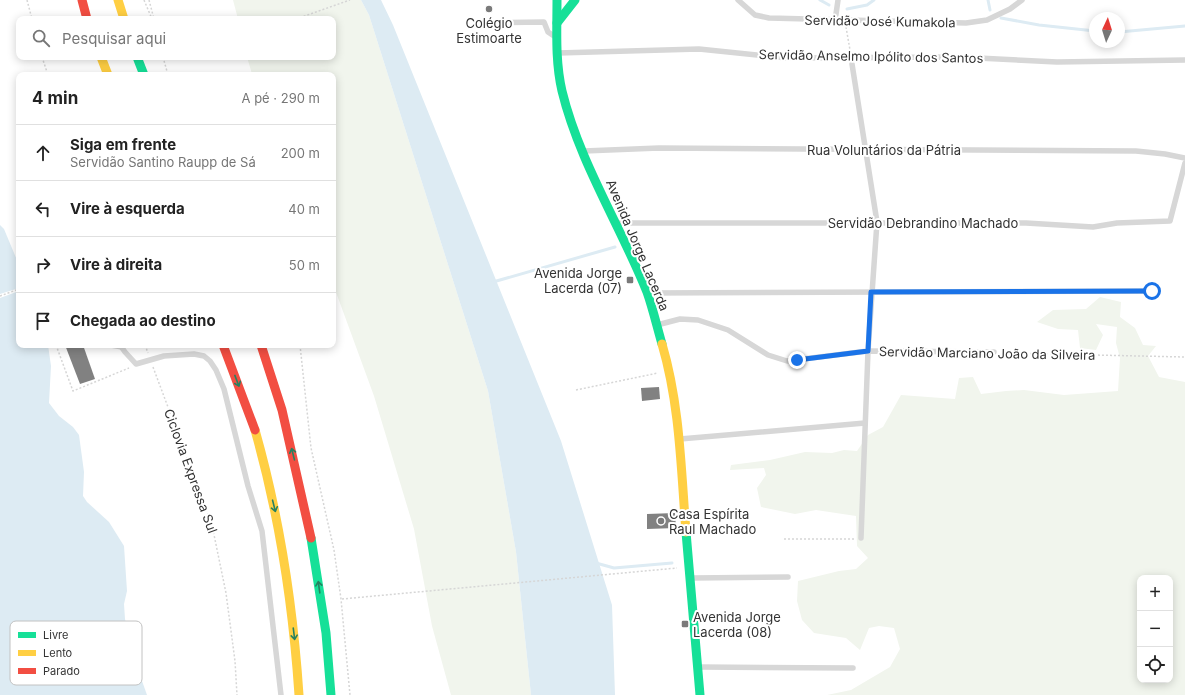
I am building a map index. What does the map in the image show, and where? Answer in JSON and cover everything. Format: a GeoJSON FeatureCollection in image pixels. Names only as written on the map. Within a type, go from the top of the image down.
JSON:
{"type":"FeatureCollection","features":[{"type":"Feature","properties":{"kind":"main road"},"geometry":{"type":"LineString","coordinates":[[82,0],[86,16]]}},
{"type":"Feature","properties":{"kind":"main road"},"geometry":{"type":"LineString","coordinates":[[118,0],[123,16]]}},
{"type":"Feature","properties":{"kind":"main road","name":"Avenida Jorge Lacerda"},"geometry":{"type":"LineString","coordinates":[[557,0],[557,53],[562,90],[583,151],[647,293],[670,371],[678,439],[700,695]]}},
{"type":"Feature","properties":{"kind":"main road"},"geometry":{"type":"LineString","coordinates":[[557,23],[575,0]]}},
{"type":"Feature","properties":{"kind":"main road"},"geometry":{"type":"LineString","coordinates":[[102,60],[107,72]]}},
{"type":"Feature","properties":{"kind":"main road"},"geometry":{"type":"LineString","coordinates":[[138,60],[143,72]]}},
{"type":"Feature","properties":{"kind":"main road"},"geometry":{"type":"LineString","coordinates":[[224,348],[259,443],[278,523],[290,602],[299,695]]}},
{"type":"Feature","properties":{"kind":"main road"},"geometry":{"type":"LineString","coordinates":[[263,348],[270,368],[302,492],[316,566],[330,659],[331,695]]}},
{"type":"Feature","properties":{"kind":"lane","name":"Servidão José Kumakola"},"geometry":{"type":"LineString","coordinates":[[738,0],[750,11],[762,17],[835,21],[948,23],[981,21],[1010,9],[1022,0]]}},
{"type":"Feature","properties":{"kind":"lane"},"geometry":{"type":"LineString","coordinates":[[835,21],[838,0]]}},
{"type":"Feature","properties":{"kind":"lane"},"geometry":{"type":"LineString","coordinates":[[482,23],[544,22],[548,32],[557,39]]}},
{"type":"Feature","properties":{"kind":"lane","name":"Servidão Anselmo Ipólito dos Santos"},"geometry":{"type":"LineString","coordinates":[[557,53],[699,49],[787,58],[963,57],[1057,62],[1185,60]]}},
{"type":"Feature","properties":{"kind":"lane"},"geometry":{"type":"LineString","coordinates":[[852,64],[877,222],[868,351],[861,538]]}},
{"type":"Feature","properties":{"kind":"lane","name":"Rua Voluntários da Pátria"},"geometry":{"type":"LineString","coordinates":[[583,151],[659,148],[1136,151],[1185,158]]}},
{"type":"Feature","properties":{"kind":"lane","name":"Servidão Debrandino Machado"},"geometry":{"type":"LineString","coordinates":[[616,223],[1026,223],[1083,227],[1117,223],[1170,221],[1185,163]]}},
{"type":"Feature","properties":{"kind":"lane"},"geometry":{"type":"LineString","coordinates":[[647,293],[1152,291]]}},
{"type":"Feature","properties":{"kind":"lane","name":"Servidão Marciano João da Silveira"},"geometry":{"type":"LineString","coordinates":[[657,325],[680,320],[698,320],[728,330],[768,355],[788,361],[868,351],[994,352]]}},
{"type":"Feature","properties":{"kind":"lane"},"geometry":{"type":"LineString","coordinates":[[123,348],[136,364],[150,359],[188,353],[204,356],[210,361],[216,370],[224,389],[248,486],[262,531],[281,695]]}},
{"type":"Feature","properties":{"kind":"lane"},"geometry":{"type":"LineString","coordinates":[[678,439],[865,423]]}},
{"type":"Feature","properties":{"kind":"lane"},"geometry":{"type":"LineString","coordinates":[[690,578],[788,577]]}},
{"type":"Feature","properties":{"kind":"lane"},"geometry":{"type":"LineString","coordinates":[[698,667],[853,668]]}},
{"type":"Feature","properties":{"kind":"path"},"geometry":{"type":"LineString","coordinates":[[27,0],[31,16]]}},
{"type":"Feature","properties":{"kind":"path"},"geometry":{"type":"LineString","coordinates":[[144,0],[152,16]]}},
{"type":"Feature","properties":{"kind":"path"},"geometry":{"type":"LineString","coordinates":[[148,0],[152,16]]}},
{"type":"Feature","properties":{"kind":"path"},"geometry":{"type":"LineString","coordinates":[[305,16],[350,0]]}},
{"type":"Feature","properties":{"kind":"path"},"geometry":{"type":"LineString","coordinates":[[845,21],[851,58]]}},
{"type":"Feature","properties":{"kind":"path"},"geometry":{"type":"LineString","coordinates":[[43,60],[47,72]]}},
{"type":"Feature","properties":{"kind":"path"},"geometry":{"type":"LineString","coordinates":[[164,60],[167,72]]}},
{"type":"Feature","properties":{"kind":"path"},"geometry":{"type":"LineString","coordinates":[[0,296],[16,290]]}},
{"type":"Feature","properties":{"kind":"path"},"geometry":{"type":"LineString","coordinates":[[57,348],[74,391],[136,364]]}},
{"type":"Feature","properties":{"kind":"path","name":"Ciclovia Expressa Sul"},"geometry":{"type":"LineString","coordinates":[[146,348],[212,525],[226,593],[236,661],[237,695]]}},
{"type":"Feature","properties":{"kind":"path"},"geometry":{"type":"LineString","coordinates":[[300,348],[311,448],[334,550],[342,599],[350,695]]}},
{"type":"Feature","properties":{"kind":"path","name":"Servidão Marciano João da Silveira"},"geometry":{"type":"LineString","coordinates":[[994,352],[1185,358]]}},
{"type":"Feature","properties":{"kind":"path"},"geometry":{"type":"LineString","coordinates":[[576,390],[670,371]]}},
{"type":"Feature","properties":{"kind":"path"},"geometry":{"type":"LineString","coordinates":[[784,539],[861,538]]}},
{"type":"Feature","properties":{"kind":"path"},"geometry":{"type":"LineString","coordinates":[[342,599],[615,572],[688,567]]}},
{"type":"Feature","properties":{"kind":"shaded area"},"geometry":{"type":"Polygon","coordinates":[[[233,0],[361,0],[369,15],[488,391],[516,552],[531,695],[451,695],[432,626],[414,529],[374,396],[336,292],[336,72],[251,72],[248,60],[336,60],[336,16],[237,16],[233,0]]]}},
{"type":"Feature","properties":{"kind":"shaded area"},"geometry":{"type":"Polygon","coordinates":[[[361,0],[381,0],[393,25],[561,441],[612,605],[615,695],[531,695],[516,552],[488,391],[369,15],[361,0]]]}},
{"type":"Feature","properties":{"kind":"shaded area"},"geometry":{"type":"Polygon","coordinates":[[[0,225],[4,229],[16,258],[16,348],[48,348],[51,366],[49,403],[59,416],[73,427],[79,435],[84,472],[83,496],[87,502],[109,522],[124,546],[127,591],[124,604],[125,621],[10,621],[10,685],[142,685],[142,681],[147,695],[0,695],[0,225]]]}},
{"type":"Feature","properties":{"kind":"shaded area"},"geometry":{"type":"Polygon","coordinates":[[[1100,297],[1121,302],[1120,317],[1135,328],[1143,345],[1156,346],[1148,356],[1159,377],[1185,382],[1185,695],[827,695],[851,690],[890,667],[900,649],[894,628],[879,626],[869,628],[860,650],[846,638],[814,633],[802,620],[797,601],[798,581],[839,571],[856,569],[868,558],[857,546],[856,516],[816,510],[795,514],[761,507],[757,488],[766,475],[764,468],[730,470],[731,465],[770,460],[805,452],[832,453],[844,450],[857,451],[868,435],[883,427],[901,395],[955,399],[959,378],[973,377],[981,394],[1024,390],[1064,395],[1118,391],[1120,358],[1116,343],[1117,327],[1096,324],[1103,335],[1096,350],[1080,348],[1078,330],[1058,329],[1037,322],[1053,310],[1086,309],[1100,297]]]}},
{"type":"Feature","properties":{"kind":"pier"},"geometry":{"type":"Polygon","coordinates":[[[16,289],[16,292],[0,298],[0,294],[16,289]]]}},
{"type":"Feature","properties":{"kind":"building"},"geometry":{"type":"Polygon","coordinates":[[[66,348],[84,348],[95,379],[80,384],[66,348]]]}},
{"type":"Feature","properties":{"kind":"building"},"geometry":{"type":"Polygon","coordinates":[[[659,387],[660,399],[642,401],[641,388],[659,387]]]}},
{"type":"Feature","properties":{"kind":"building","name":"Casa Espírita Raul Machado"},"geometry":{"type":"Polygon","coordinates":[[[675,513],[676,528],[647,529],[647,514],[675,513]]]}},
{"type":"Feature","properties":{"kind":"waterway"},"geometry":{"type":"LineString","coordinates":[[820,0],[829,5]]}},
{"type":"Feature","properties":{"kind":"waterway"},"geometry":{"type":"LineString","coordinates":[[847,9],[867,5],[874,0]]}},
{"type":"Feature","properties":{"kind":"waterway"},"geometry":{"type":"LineString","coordinates":[[988,0],[990,10]]}},
{"type":"Feature","properties":{"kind":"waterway"},"geometry":{"type":"LineString","coordinates":[[1001,18],[1039,25],[1089,30]]}},
{"type":"Feature","properties":{"kind":"waterway"},"geometry":{"type":"LineString","coordinates":[[1125,31],[1185,26]]}},
{"type":"Feature","properties":{"kind":"waterway"},"geometry":{"type":"LineString","coordinates":[[493,282],[615,247]]}},
{"type":"Feature","properties":{"kind":"waterway"},"geometry":{"type":"LineString","coordinates":[[596,563],[614,568],[672,563]]}},
{"type":"Feature","properties":{"kind":"traffic: fast"},"geometry":{"type":"LineString","coordinates":[[557,0],[558,68],[569,117],[589,168],[647,292],[662,344]]}},
{"type":"Feature","properties":{"kind":"traffic: fast"},"geometry":{"type":"LineString","coordinates":[[557,23],[575,0]]}},
{"type":"Feature","properties":{"kind":"traffic: fast"},"geometry":{"type":"LineString","coordinates":[[138,60],[143,72]]}},
{"type":"Feature","properties":{"kind":"traffic: fast"},"geometry":{"type":"LineString","coordinates":[[686,532],[700,695]]}},
{"type":"Feature","properties":{"kind":"traffic: fast"},"geometry":{"type":"LineString","coordinates":[[311,538],[326,633],[331,695]]}},
{"type":"Feature","properties":{"kind":"traffic: slow"},"geometry":{"type":"LineString","coordinates":[[118,0],[123,16]]}},
{"type":"Feature","properties":{"kind":"traffic: slow"},"geometry":{"type":"LineString","coordinates":[[102,60],[107,72]]}},
{"type":"Feature","properties":{"kind":"traffic: slow"},"geometry":{"type":"LineString","coordinates":[[662,344],[673,390],[679,437],[686,532]]}},
{"type":"Feature","properties":{"kind":"traffic: slow"},"geometry":{"type":"LineString","coordinates":[[255,430],[272,496],[284,562],[293,628],[299,695]]}},
{"type":"Feature","properties":{"kind":"traffic: jam"},"geometry":{"type":"LineString","coordinates":[[82,0],[86,16]]}},
{"type":"Feature","properties":{"kind":"traffic: jam"},"geometry":{"type":"LineString","coordinates":[[224,348],[255,430]]}},
{"type":"Feature","properties":{"kind":"traffic: jam"},"geometry":{"type":"LineString","coordinates":[[262,348],[282,410],[311,538]]}},
{"type":"Feature","properties":{"kind":"place","name":"Colégio Estimoarte"},"geometry":{"type":"Point","coordinates":[489,9]}},
{"type":"Feature","properties":{"kind":"place","name":"Avenida Jorge Lacerda (07)"},"geometry":{"type":"Point","coordinates":[630,280]}},
{"type":"Feature","properties":{"kind":"place","name":"Casa Espírita Raul Machado"},"geometry":{"type":"Point","coordinates":[661,521]}},
{"type":"Feature","properties":{"kind":"place","name":"Avenida Jorge Lacerda (08)"},"geometry":{"type":"Point","coordinates":[685,624]}},
{"type":"Feature","properties":{"kind":"route"},"geometry":{"type":"LineString","coordinates":[[797,360],[868,351],[871,292],[1152,291]]}}]}
